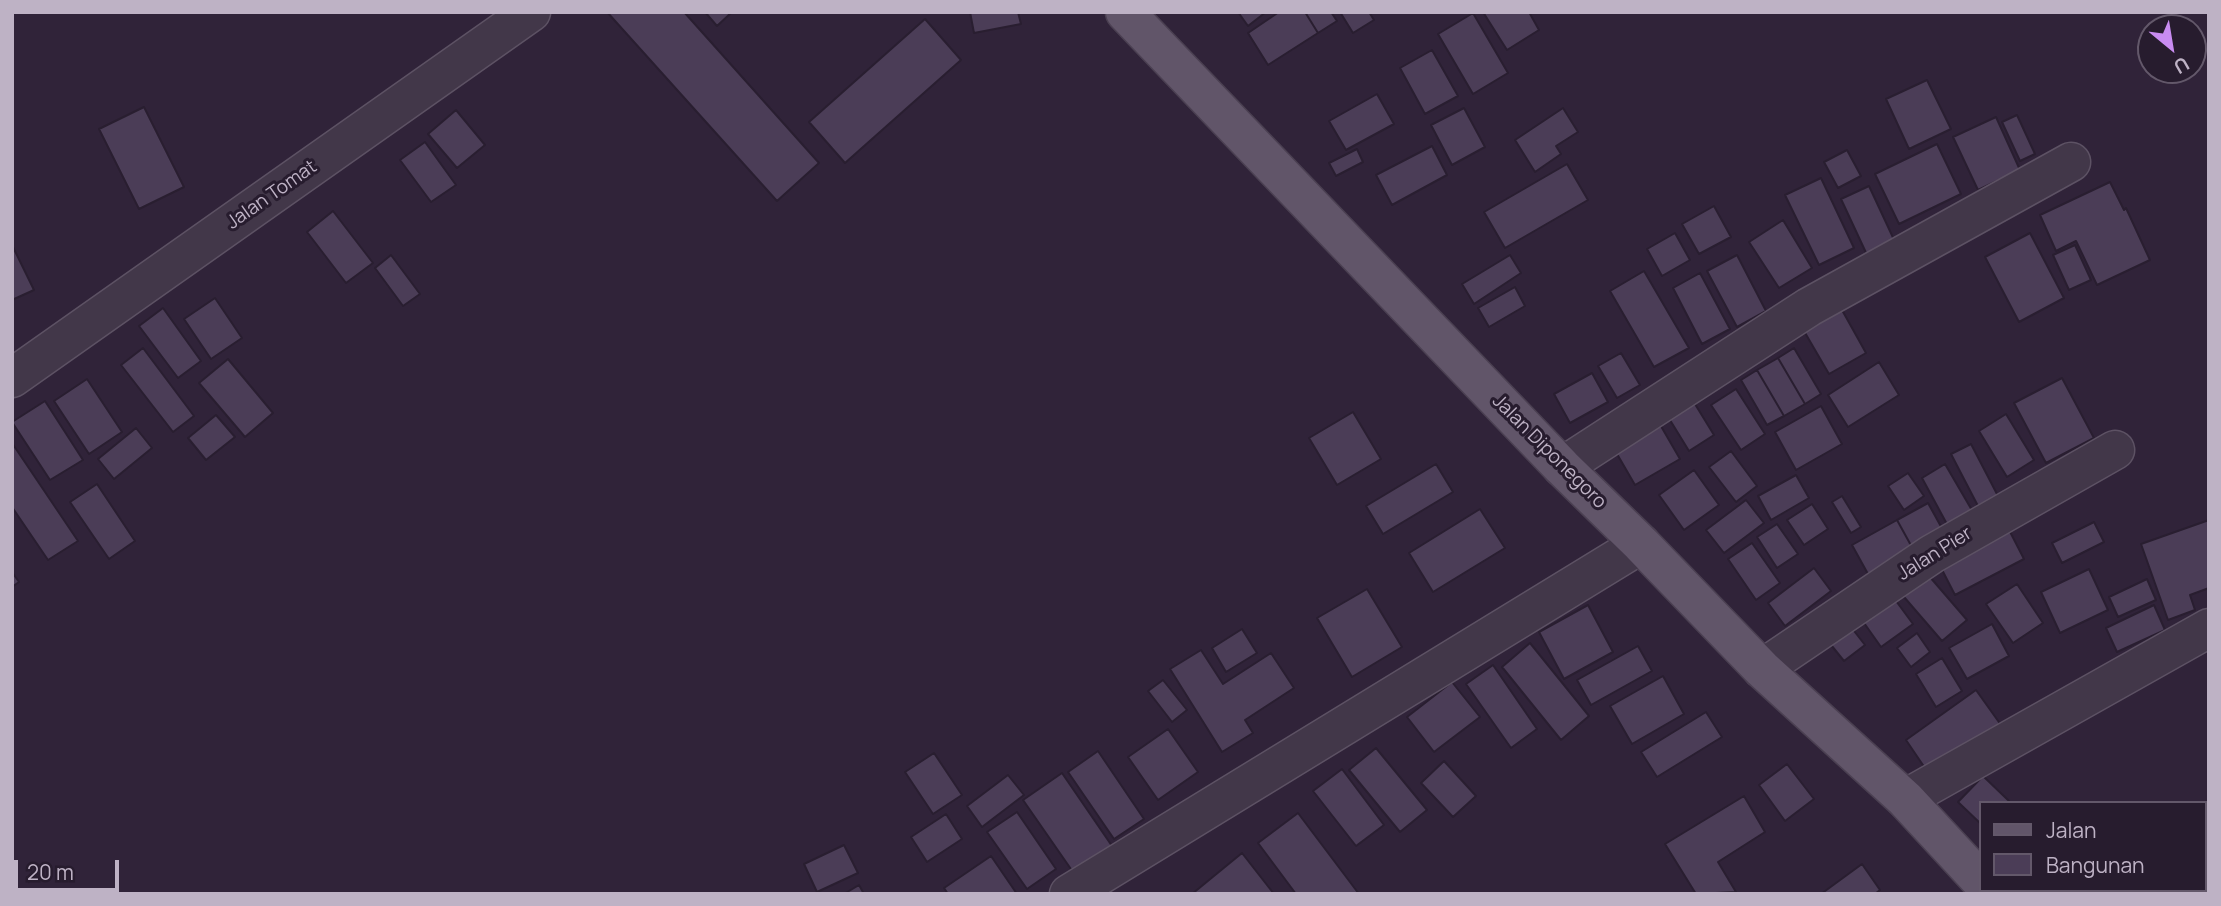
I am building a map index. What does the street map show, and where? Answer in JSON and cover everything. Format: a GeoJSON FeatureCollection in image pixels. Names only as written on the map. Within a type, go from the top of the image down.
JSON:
{"type":"FeatureCollection","features":[{"type":"Feature","properties":{"kind":"main road","name":"Jalan Diponegoro"},"geometry":{"type":"LineString","coordinates":[[1125,12],[1562,467],[1762,669],[1905,799],[1980,880]]}},
{"type":"Feature","properties":{"kind":"street","name":"Jalan Tomat"},"geometry":{"type":"LineString","coordinates":[[12,378],[531,12]]}},
{"type":"Feature","properties":{"kind":"street"},"geometry":{"type":"LineString","coordinates":[[1562,467],[1809,307],[2071,162]]}},
{"type":"Feature","properties":{"kind":"street","name":"Jalan Pier"},"geometry":{"type":"LineString","coordinates":[[1762,669],[1932,554],[2115,450]]}},
{"type":"Feature","properties":{"kind":"street"},"geometry":{"type":"LineString","coordinates":[[1069,894],[1641,544]]}},
{"type":"Feature","properties":{"kind":"street"},"geometry":{"type":"LineString","coordinates":[[1905,799],[2209,628]]}},
{"type":"Feature","properties":{"kind":"building"},"geometry":{"type":"Polygon","coordinates":[[[607,12],[684,12],[819,163],[777,201],[607,12]]]}},
{"type":"Feature","properties":{"kind":"building"},"geometry":{"type":"Polygon","coordinates":[[[705,12],[732,12],[717,26],[705,12]]]}},
{"type":"Feature","properties":{"kind":"building"},"geometry":{"type":"Polygon","coordinates":[[[970,12],[1018,12],[1021,24],[974,33],[970,12]]]}},
{"type":"Feature","properties":{"kind":"building"},"geometry":{"type":"Polygon","coordinates":[[[1238,12],[1266,12],[1248,26],[1238,12]]]}},
{"type":"Feature","properties":{"kind":"building"},"geometry":{"type":"Polygon","coordinates":[[[1279,12],[1305,12],[1318,33],[1268,65],[1248,33],[1279,12]]]}},
{"type":"Feature","properties":{"kind":"building"},"geometry":{"type":"Polygon","coordinates":[[[1305,12],[1331,12],[1337,21],[1318,33],[1305,12]]]}},
{"type":"Feature","properties":{"kind":"building"},"geometry":{"type":"Polygon","coordinates":[[[1340,12],[1369,12],[1374,20],[1353,33],[1340,12]]]}},
{"type":"Feature","properties":{"kind":"building"},"geometry":{"type":"Polygon","coordinates":[[[1483,12],[1529,12],[1539,30],[1507,50],[1483,12]]]}},
{"type":"Feature","properties":{"kind":"building"},"geometry":{"type":"Polygon","coordinates":[[[1473,13],[1508,73],[1473,94],[1438,34],[1473,13]]]}},
{"type":"Feature","properties":{"kind":"building"},"geometry":{"type":"Polygon","coordinates":[[[925,19],[961,60],[845,163],[809,122],[925,19]]]}},
{"type":"Feature","properties":{"kind":"building"},"geometry":{"type":"Polygon","coordinates":[[[1432,50],[1458,96],[1425,114],[1400,68],[1432,50]]]}},
{"type":"Feature","properties":{"kind":"building"},"geometry":{"type":"Polygon","coordinates":[[[1927,80],[1951,129],[1909,149],[1886,99],[1927,80]]]}},
{"type":"Feature","properties":{"kind":"building"},"geometry":{"type":"Polygon","coordinates":[[[1377,94],[1394,124],[1346,150],[1329,121],[1377,94]]]}},
{"type":"Feature","properties":{"kind":"building"},"geometry":{"type":"Polygon","coordinates":[[[144,107],[184,187],[139,209],[99,129],[144,107]]]}},
{"type":"Feature","properties":{"kind":"building"},"geometry":{"type":"Polygon","coordinates":[[[1464,108],[1485,147],[1452,165],[1431,125],[1464,108]]]}},
{"type":"Feature","properties":{"kind":"building"},"geometry":{"type":"Polygon","coordinates":[[[1563,108],[1578,132],[1556,146],[1561,154],[1535,172],[1515,140],[1563,108]]]}},
{"type":"Feature","properties":{"kind":"building"},"geometry":{"type":"Polygon","coordinates":[[[456,110],[485,145],[457,168],[428,134],[456,110]]]}},
{"type":"Feature","properties":{"kind":"building"},"geometry":{"type":"Polygon","coordinates":[[[2017,115],[2035,154],[2020,161],[2002,122],[2017,115]]]}},
{"type":"Feature","properties":{"kind":"building"},"geometry":{"type":"Polygon","coordinates":[[[1996,117],[2020,170],[1978,190],[1953,137],[1996,117]]]}},
{"type":"Feature","properties":{"kind":"building"},"geometry":{"type":"Polygon","coordinates":[[[425,142],[456,185],[431,202],[400,160],[425,142]]]}},
{"type":"Feature","properties":{"kind":"building"},"geometry":{"type":"Polygon","coordinates":[[[1937,144],[1961,194],[1899,224],[1875,174],[1937,144]]]}},
{"type":"Feature","properties":{"kind":"building"},"geometry":{"type":"Polygon","coordinates":[[[1432,146],[1447,175],[1392,205],[1376,175],[1432,146]]]}},
{"type":"Feature","properties":{"kind":"building"},"geometry":{"type":"Polygon","coordinates":[[[1357,149],[1363,162],[1336,176],[1329,163],[1357,149]]]}},
{"type":"Feature","properties":{"kind":"building"},"geometry":{"type":"Polygon","coordinates":[[[1847,150],[1861,176],[1838,188],[1824,162],[1847,150]]]}},
{"type":"Feature","properties":{"kind":"building"},"geometry":{"type":"Polygon","coordinates":[[[1567,164],[1588,200],[1505,248],[1484,212],[1567,164]]]}},
{"type":"Feature","properties":{"kind":"building"},"geometry":{"type":"Polygon","coordinates":[[[1821,178],[1854,248],[1819,265],[1785,195],[1821,178]]]}},
{"type":"Feature","properties":{"kind":"building"},"geometry":{"type":"Polygon","coordinates":[[[2110,182],[2124,210],[2126,208],[2150,260],[2097,285],[2076,241],[2056,251],[2040,215],[2110,182]]]}},
{"type":"Feature","properties":{"kind":"building"},"geometry":{"type":"Polygon","coordinates":[[[1869,186],[1896,244],[1868,257],[1841,199],[1869,186]]]}},
{"type":"Feature","properties":{"kind":"building"},"geometry":{"type":"Polygon","coordinates":[[[1714,206],[1731,237],[1699,254],[1682,224],[1714,206]]]}},
{"type":"Feature","properties":{"kind":"building"},"geometry":{"type":"Polygon","coordinates":[[[333,211],[373,263],[346,283],[307,232],[333,211]]]}},
{"type":"Feature","properties":{"kind":"building"},"geometry":{"type":"Polygon","coordinates":[[[1783,220],[1812,268],[1779,288],[1749,242],[1783,220]]]}},
{"type":"Feature","properties":{"kind":"building"},"geometry":{"type":"Polygon","coordinates":[[[1675,233],[1690,260],[1662,276],[1647,249],[1675,233]]]}},
{"type":"Feature","properties":{"kind":"building"},"geometry":{"type":"Polygon","coordinates":[[[2030,233],[2064,298],[2019,322],[1985,257],[2030,233]]]}},
{"type":"Feature","properties":{"kind":"building"},"geometry":{"type":"Polygon","coordinates":[[[12,245],[34,290],[12,300],[12,245]]]}},
{"type":"Feature","properties":{"kind":"building"},"geometry":{"type":"Polygon","coordinates":[[[2075,245],[2091,280],[2069,290],[2053,255],[2075,245]]]}},
{"type":"Feature","properties":{"kind":"building"},"geometry":{"type":"Polygon","coordinates":[[[391,255],[420,294],[403,306],[375,268],[391,255]]]}},
{"type":"Feature","properties":{"kind":"building"},"geometry":{"type":"Polygon","coordinates":[[[1510,255],[1521,273],[1474,304],[1462,284],[1510,255]]]}},
{"type":"Feature","properties":{"kind":"building"},"geometry":{"type":"Polygon","coordinates":[[[1737,255],[1766,311],[1737,327],[1707,271],[1737,255]]]}},
{"type":"Feature","properties":{"kind":"building"},"geometry":{"type":"Polygon","coordinates":[[[1644,271],[1689,348],[1654,367],[1610,291],[1644,271]]]}},
{"type":"Feature","properties":{"kind":"building"},"geometry":{"type":"Polygon","coordinates":[[[1700,273],[1730,329],[1702,344],[1673,288],[1700,273]]]}},
{"type":"Feature","properties":{"kind":"building"},"geometry":{"type":"Polygon","coordinates":[[[1515,287],[1525,306],[1489,327],[1478,308],[1515,287]]]}},
{"type":"Feature","properties":{"kind":"building"},"geometry":{"type":"Polygon","coordinates":[[[215,298],[242,338],[211,359],[184,319],[215,298]]]}},
{"type":"Feature","properties":{"kind":"building"},"geometry":{"type":"Polygon","coordinates":[[[163,308],[201,361],[178,378],[139,326],[163,308]]]}},
{"type":"Feature","properties":{"kind":"building"},"geometry":{"type":"Polygon","coordinates":[[[1842,310],[1866,353],[1829,374],[1804,331],[1842,310]]]}},
{"type":"Feature","properties":{"kind":"building"},"geometry":{"type":"Polygon","coordinates":[[[143,348],[194,416],[173,432],[121,365],[143,348]]]}},
{"type":"Feature","properties":{"kind":"building"},"geometry":{"type":"Polygon","coordinates":[[[1794,348],[1821,394],[1805,404],[1778,358],[1794,348]]]}},
{"type":"Feature","properties":{"kind":"building"},"geometry":{"type":"Polygon","coordinates":[[[1621,353],[1640,385],[1617,398],[1598,366],[1621,353]]]}},
{"type":"Feature","properties":{"kind":"building"},"geometry":{"type":"Polygon","coordinates":[[[1778,358],[1805,404],[1784,416],[1757,370],[1778,358]]]}},
{"type":"Feature","properties":{"kind":"building"},"geometry":{"type":"Polygon","coordinates":[[[228,359],[273,413],[245,437],[199,383],[228,359]]]}},
{"type":"Feature","properties":{"kind":"building"},"geometry":{"type":"Polygon","coordinates":[[[1879,362],[1899,395],[1848,427],[1828,395],[1879,362]]]}},
{"type":"Feature","properties":{"kind":"building"},"geometry":{"type":"Polygon","coordinates":[[[1757,370],[1784,416],[1767,425],[1741,380],[1757,370]]]}},
{"type":"Feature","properties":{"kind":"building"},"geometry":{"type":"Polygon","coordinates":[[[1592,373],[1608,402],[1570,423],[1554,394],[1592,373]]]}},
{"type":"Feature","properties":{"kind":"building"},"geometry":{"type":"Polygon","coordinates":[[[2062,378],[2094,438],[2046,463],[2014,403],[2062,378]]]}},
{"type":"Feature","properties":{"kind":"building"},"geometry":{"type":"Polygon","coordinates":[[[87,379],[122,432],[89,454],[54,401],[87,379]]]}},
{"type":"Feature","properties":{"kind":"building"},"geometry":{"type":"Polygon","coordinates":[[[1736,389],[1765,434],[1741,450],[1711,405],[1736,389]]]}},
{"type":"Feature","properties":{"kind":"building"},"geometry":{"type":"Polygon","coordinates":[[[1687,391],[1714,435],[1689,451],[1662,407],[1687,391]]]}},
{"type":"Feature","properties":{"kind":"building"},"geometry":{"type":"Polygon","coordinates":[[[45,401],[83,460],[50,480],[12,422],[45,401]]]}},
{"type":"Feature","properties":{"kind":"building"},"geometry":{"type":"Polygon","coordinates":[[[1821,406],[1842,444],[1796,470],[1775,432],[1821,406]]]}},
{"type":"Feature","properties":{"kind":"building"},"geometry":{"type":"Polygon","coordinates":[[[1353,412],[1381,459],[1337,485],[1309,438],[1353,412]]]}},
{"type":"Feature","properties":{"kind":"building"},"geometry":{"type":"Polygon","coordinates":[[[2006,414],[2034,460],[2007,477],[1979,431],[2006,414]]]}},
{"type":"Feature","properties":{"kind":"building"},"geometry":{"type":"Polygon","coordinates":[[[216,415],[235,437],[206,460],[188,438],[216,415]]]}},
{"type":"Feature","properties":{"kind":"building"},"geometry":{"type":"Polygon","coordinates":[[[1658,421],[1680,459],[1635,485],[1613,447],[1658,421]]]}},
{"type":"Feature","properties":{"kind":"building"},"geometry":{"type":"Polygon","coordinates":[[[136,428],[152,448],[114,479],[98,459],[136,428]]]}},
{"type":"Feature","properties":{"kind":"building"},"geometry":{"type":"Polygon","coordinates":[[[12,443],[78,541],[48,560],[12,507],[12,443]]]}},
{"type":"Feature","properties":{"kind":"building"},"geometry":{"type":"Polygon","coordinates":[[[1971,444],[1998,496],[1978,506],[1951,454],[1971,444]]]}},
{"type":"Feature","properties":{"kind":"building"},"geometry":{"type":"Polygon","coordinates":[[[1731,451],[1757,486],[1736,502],[1709,467],[1731,451]]]}},
{"type":"Feature","properties":{"kind":"building"},"geometry":{"type":"Polygon","coordinates":[[[1436,464],[1453,492],[1383,534],[1366,506],[1436,464]]]}},
{"type":"Feature","properties":{"kind":"building"},"geometry":{"type":"Polygon","coordinates":[[[1945,464],[1973,512],[1948,526],[1922,478],[1945,464]]]}},
{"type":"Feature","properties":{"kind":"building"},"geometry":{"type":"Polygon","coordinates":[[[1694,470],[1719,505],[1684,530],[1659,495],[1694,470]]]}},
{"type":"Feature","properties":{"kind":"building"},"geometry":{"type":"Polygon","coordinates":[[[1908,473],[1924,496],[1904,510],[1888,486],[1908,473]]]}},
{"type":"Feature","properties":{"kind":"building"},"geometry":{"type":"Polygon","coordinates":[[[1796,475],[1809,498],[1771,520],[1758,496],[1796,475]]]}},
{"type":"Feature","properties":{"kind":"building"},"geometry":{"type":"Polygon","coordinates":[[[97,484],[135,541],[109,559],[70,502],[97,484]]]}},
{"type":"Feature","properties":{"kind":"building"},"geometry":{"type":"Polygon","coordinates":[[[1842,496],[1861,527],[1851,533],[1832,502],[1842,496]]]}},
{"type":"Feature","properties":{"kind":"building"},"geometry":{"type":"Polygon","coordinates":[[[1746,500],[1764,523],[1724,553],[1706,530],[1746,500]]]}},
{"type":"Feature","properties":{"kind":"building"},"geometry":{"type":"Polygon","coordinates":[[[1928,503],[1944,532],[1913,549],[1897,520],[1928,503]]]}},
{"type":"Feature","properties":{"kind":"building"},"geometry":{"type":"Polygon","coordinates":[[[1812,504],[1828,529],[1804,545],[1787,520],[1812,504]]]}},
{"type":"Feature","properties":{"kind":"building"},"geometry":{"type":"Polygon","coordinates":[[[1480,509],[1505,548],[1433,592],[1409,553],[1480,509]]]}},
{"type":"Feature","properties":{"kind":"building"},"geometry":{"type":"Polygon","coordinates":[[[1897,520],[1913,549],[1868,574],[1852,545],[1897,520]]]}},
{"type":"Feature","properties":{"kind":"building"},"geometry":{"type":"Polygon","coordinates":[[[2209,520],[2209,588],[2190,595],[2195,610],[2168,620],[2141,544],[2209,520]]]}},
{"type":"Feature","properties":{"kind":"building"},"geometry":{"type":"Polygon","coordinates":[[[2094,522],[2104,542],[2062,563],[2052,543],[2094,522]]]}},
{"type":"Feature","properties":{"kind":"building"},"geometry":{"type":"Polygon","coordinates":[[[1777,524],[1798,554],[1777,568],[1757,537],[1777,524]]]}},
{"type":"Feature","properties":{"kind":"building"},"geometry":{"type":"Polygon","coordinates":[[[2006,524],[2024,559],[1955,595],[1937,560],[2006,524]]]}},
{"type":"Feature","properties":{"kind":"building"},"geometry":{"type":"Polygon","coordinates":[[[1752,543],[1780,583],[1756,600],[1728,559],[1752,543]]]}},
{"type":"Feature","properties":{"kind":"building"},"geometry":{"type":"Polygon","coordinates":[[[1814,568],[1831,591],[1785,626],[1768,603],[1814,568]]]}},
{"type":"Feature","properties":{"kind":"building"},"geometry":{"type":"Polygon","coordinates":[[[1923,569],[1967,620],[1942,641],[1898,590],[1923,569]]]}},
{"type":"Feature","properties":{"kind":"building"},"geometry":{"type":"Polygon","coordinates":[[[2089,569],[2108,610],[2060,633],[2041,592],[2089,569]]]}},
{"type":"Feature","properties":{"kind":"building"},"geometry":{"type":"Polygon","coordinates":[[[12,572],[19,582],[12,587],[12,572]]]}},
{"type":"Feature","properties":{"kind":"building"},"geometry":{"type":"Polygon","coordinates":[[[2147,579],[2156,600],[2118,617],[2109,597],[2147,579]]]}},
{"type":"Feature","properties":{"kind":"building"},"geometry":{"type":"Polygon","coordinates":[[[2017,584],[2043,623],[2013,643],[1986,604],[2017,584]]]}},
{"type":"Feature","properties":{"kind":"building"},"geometry":{"type":"Polygon","coordinates":[[[1367,589],[1402,647],[1352,677],[1317,618],[1367,589]]]}},
{"type":"Feature","properties":{"kind":"building"},"geometry":{"type":"Polygon","coordinates":[[[1888,590],[1913,624],[1881,647],[1857,613],[1888,590]]]}},
{"type":"Feature","properties":{"kind":"building"},"geometry":{"type":"Polygon","coordinates":[[[1588,605],[1613,652],[1564,679],[1539,632],[1588,605]]]}},
{"type":"Feature","properties":{"kind":"building"},"geometry":{"type":"Polygon","coordinates":[[[2154,605],[2165,630],[2117,652],[2106,628],[2154,605]]]}},
{"type":"Feature","properties":{"kind":"building"},"geometry":{"type":"Polygon","coordinates":[[[1844,618],[1865,645],[1844,661],[1823,635],[1844,618]]]}},
{"type":"Feature","properties":{"kind":"building"},"geometry":{"type":"Polygon","coordinates":[[[1992,624],[2009,656],[1967,679],[1949,648],[1992,624]]]}},
{"type":"Feature","properties":{"kind":"building"},"geometry":{"type":"Polygon","coordinates":[[[1242,629],[1257,653],[1226,672],[1212,648],[1242,629]]]}},
{"type":"Feature","properties":{"kind":"building"},"geometry":{"type":"Polygon","coordinates":[[[1917,633],[1930,652],[1911,667],[1897,648],[1917,633]]]}},
{"type":"Feature","properties":{"kind":"building"},"geometry":{"type":"Polygon","coordinates":[[[1530,643],[1589,716],[1561,740],[1502,667],[1530,643]]]}},
{"type":"Feature","properties":{"kind":"building"},"geometry":{"type":"Polygon","coordinates":[[[1638,646],[1652,671],[1591,705],[1577,680],[1638,646]]]}},
{"type":"Feature","properties":{"kind":"building"},"geometry":{"type":"Polygon","coordinates":[[[1201,650],[1223,684],[1271,653],[1294,688],[1245,720],[1253,733],[1222,752],[1170,669],[1201,650]]]}},
{"type":"Feature","properties":{"kind":"building"},"geometry":{"type":"Polygon","coordinates":[[[1942,658],[1962,691],[1936,707],[1916,674],[1942,658]]]}},
{"type":"Feature","properties":{"kind":"building"},"geometry":{"type":"Polygon","coordinates":[[[1493,665],[1537,729],[1511,748],[1466,684],[1493,665]]]}},
{"type":"Feature","properties":{"kind":"building"},"geometry":{"type":"Polygon","coordinates":[[[1663,676],[1684,714],[1632,744],[1610,706],[1663,676]]]}},
{"type":"Feature","properties":{"kind":"building"},"geometry":{"type":"Polygon","coordinates":[[[1163,680],[1187,710],[1172,722],[1148,691],[1163,680]]]}},
{"type":"Feature","properties":{"kind":"building"},"geometry":{"type":"Polygon","coordinates":[[[1452,682],[1480,717],[1434,752],[1407,717],[1452,682]]]}},
{"type":"Feature","properties":{"kind":"building"},"geometry":{"type":"Polygon","coordinates":[[[1976,690],[2001,725],[1929,774],[1906,740],[1976,690]]]}},
{"type":"Feature","properties":{"kind":"building"},"geometry":{"type":"Polygon","coordinates":[[[1706,712],[1722,737],[1657,777],[1641,752],[1706,712]]]}},
{"type":"Feature","properties":{"kind":"building"},"geometry":{"type":"Polygon","coordinates":[[[1168,729],[1198,772],[1158,800],[1128,757],[1168,729]]]}},
{"type":"Feature","properties":{"kind":"building"},"geometry":{"type":"Polygon","coordinates":[[[1376,748],[1427,810],[1400,832],[1349,770],[1376,748]]]}},
{"type":"Feature","properties":{"kind":"building"},"geometry":{"type":"Polygon","coordinates":[[[1098,751],[1144,819],[1114,839],[1068,772],[1098,751]]]}},
{"type":"Feature","properties":{"kind":"building"},"geometry":{"type":"Polygon","coordinates":[[[934,753],[962,795],[933,814],[905,772],[934,753]]]}},
{"type":"Feature","properties":{"kind":"building"},"geometry":{"type":"Polygon","coordinates":[[[1444,761],[1476,796],[1453,817],[1421,783],[1444,761]]]}},
{"type":"Feature","properties":{"kind":"building"},"geometry":{"type":"Polygon","coordinates":[[[1787,764],[1814,799],[1785,821],[1759,785],[1787,764]]]}},
{"type":"Feature","properties":{"kind":"building"},"geometry":{"type":"Polygon","coordinates":[[[1342,769],[1384,825],[1356,846],[1313,791],[1342,769]]]}},
{"type":"Feature","properties":{"kind":"building"},"geometry":{"type":"Polygon","coordinates":[[[1062,773],[1112,846],[1073,872],[1023,800],[1062,773]]]}},
{"type":"Feature","properties":{"kind":"building"},"geometry":{"type":"Polygon","coordinates":[[[1008,775],[1024,795],[982,827],[967,806],[1008,775]]]}},
{"type":"Feature","properties":{"kind":"building"},"geometry":{"type":"Polygon","coordinates":[[[1983,776],[2009,801],[1980,801],[1980,823],[1958,802],[1983,776]]]}},
{"type":"Feature","properties":{"kind":"building"},"geometry":{"type":"Polygon","coordinates":[[[1744,796],[1765,832],[1718,862],[1736,892],[1696,894],[1665,844],[1744,796]]]}},
{"type":"Feature","properties":{"kind":"building"},"geometry":{"type":"Polygon","coordinates":[[[1017,812],[1056,869],[1027,889],[987,832],[1017,812]]]}},
{"type":"Feature","properties":{"kind":"building"},"geometry":{"type":"Polygon","coordinates":[[[1298,813],[1359,894],[1296,894],[1258,843],[1298,813]]]}},
{"type":"Feature","properties":{"kind":"building"},"geometry":{"type":"Polygon","coordinates":[[[946,814],[962,839],[927,862],[911,837],[946,814]]]}},
{"type":"Feature","properties":{"kind":"building"},"geometry":{"type":"Polygon","coordinates":[[[844,845],[858,873],[817,892],[804,864],[844,845]]]}},
{"type":"Feature","properties":{"kind":"building"},"geometry":{"type":"Polygon","coordinates":[[[1242,853],[1274,894],[1192,894],[1242,853]]]}},
{"type":"Feature","properties":{"kind":"building"},"geometry":{"type":"Polygon","coordinates":[[[991,856],[1017,894],[948,894],[944,888],[991,856]]]}},
{"type":"Feature","properties":{"kind":"building"},"geometry":{"type":"Polygon","coordinates":[[[1862,864],[1880,890],[1875,894],[1821,894],[1862,864]]]}},
{"type":"Feature","properties":{"kind":"building"},"geometry":{"type":"Polygon","coordinates":[[[859,885],[864,894],[844,894],[859,885]]]}}]}
